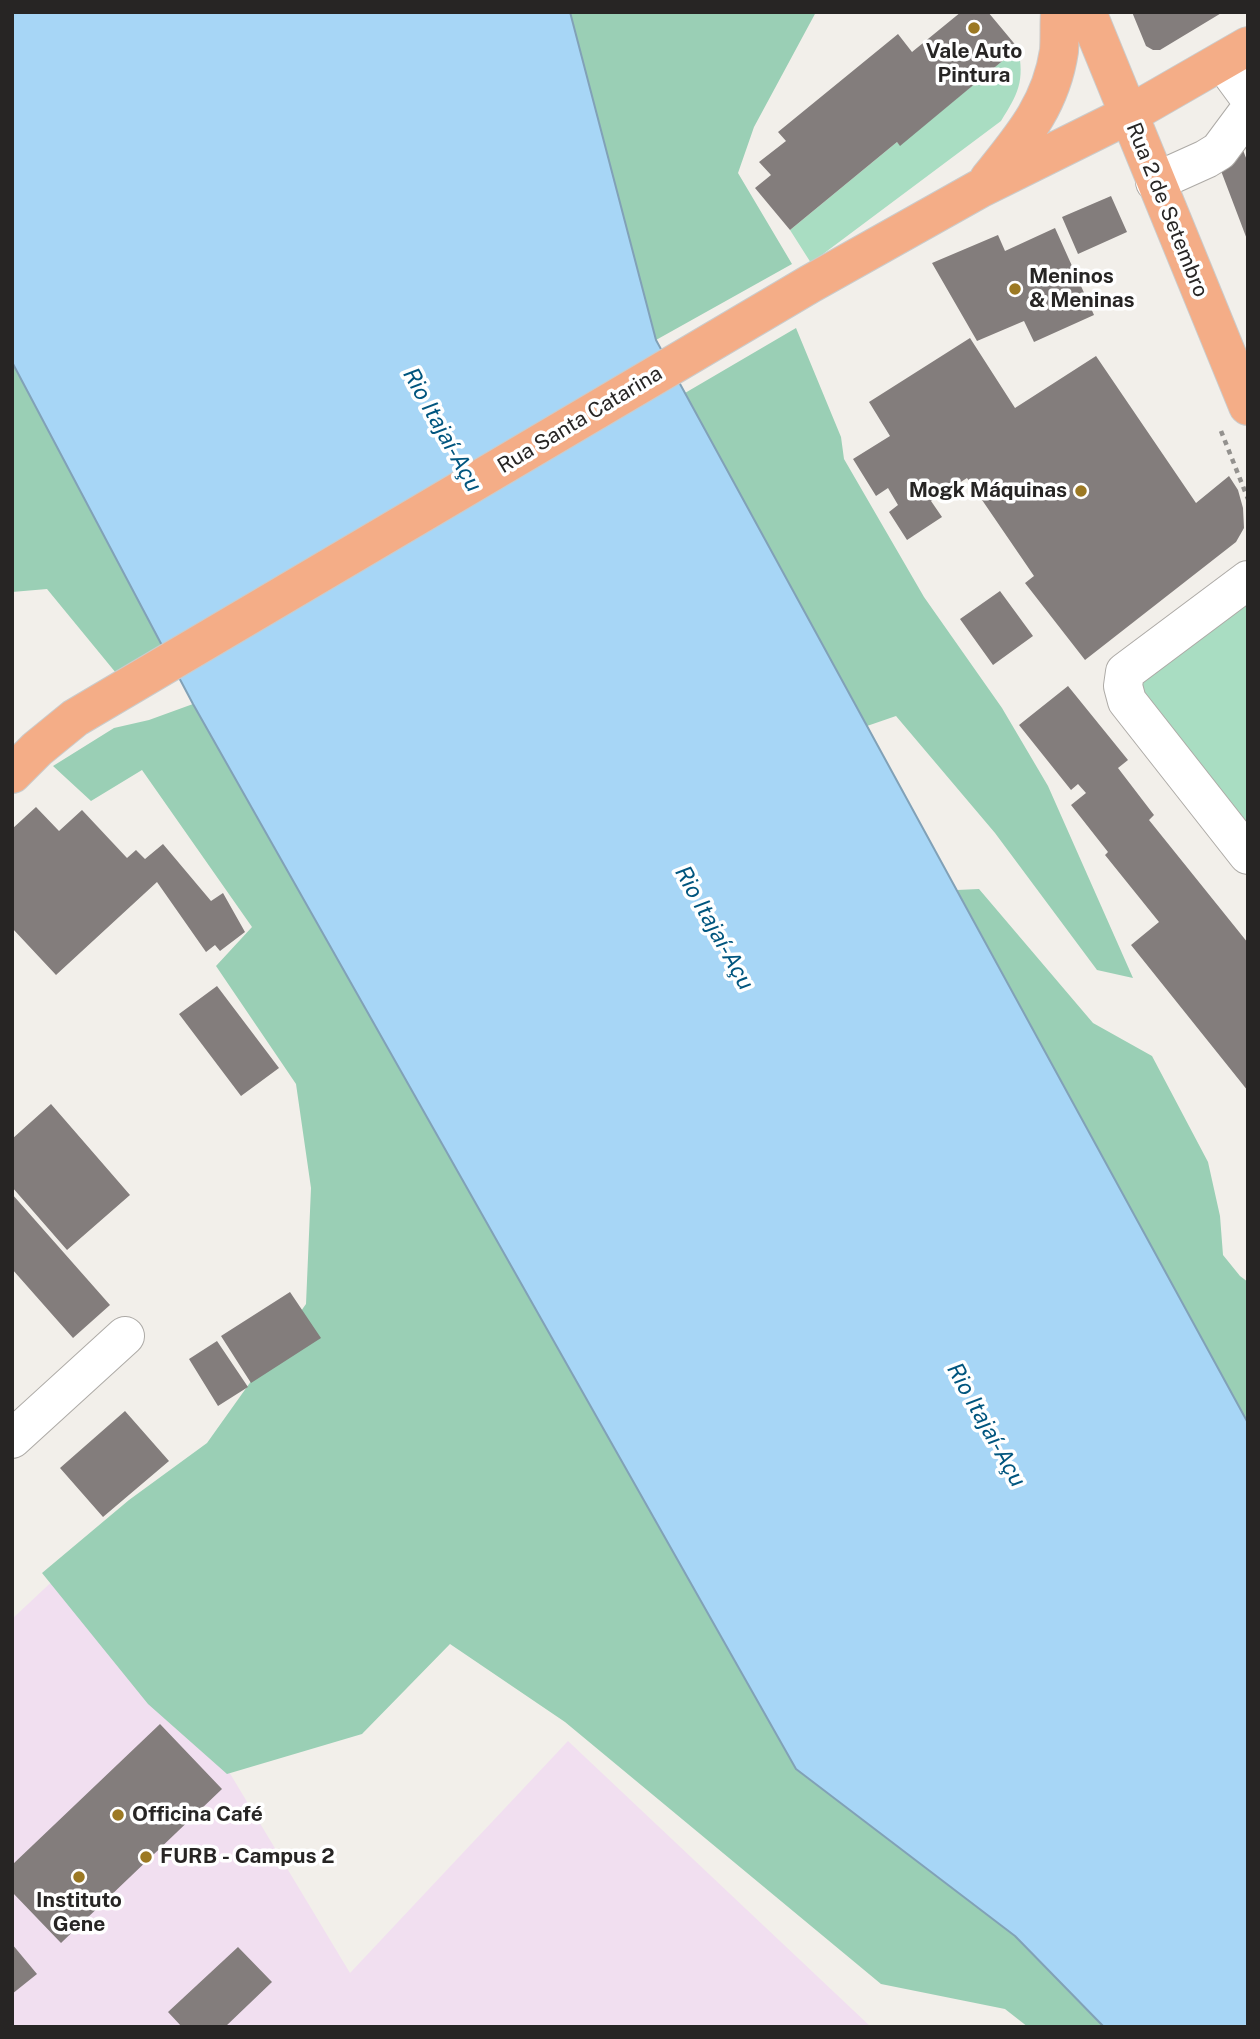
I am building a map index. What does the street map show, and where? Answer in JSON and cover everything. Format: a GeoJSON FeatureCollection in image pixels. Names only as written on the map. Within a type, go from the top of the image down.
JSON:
{"type":"FeatureCollection","features":[{"type":"Feature","properties":{"kind":"main road"},"geometry":{"type":"LineString","coordinates":[[981,188],[1029,129],[1049,89],[1059,50],[1060,12]]}},
{"type":"Feature","properties":{"kind":"main road","name":"Rua 2 de Setembro"},"geometry":{"type":"LineString","coordinates":[[1087,12],[1246,396]]}},
{"type":"Feature","properties":{"kind":"main road","name":"Rua Santa Catarina"},"geometry":{"type":"LineString","coordinates":[[12,774],[75,718],[810,284],[981,188],[1128,115],[1235,54]]}},
{"type":"Feature","properties":{"kind":"street"},"geometry":{"type":"LineString","coordinates":[[1235,54],[1248,96]]}},
{"type":"Feature","properties":{"kind":"street"},"geometry":{"type":"LineString","coordinates":[[1156,182],[1206,159],[1219,150],[1248,112]]}},
{"type":"Feature","properties":{"kind":"street"},"geometry":{"type":"LineString","coordinates":[[1248,580],[1125,673],[1123,686],[1127,701],[1248,855]]}},
{"type":"Feature","properties":{"kind":"street"},"geometry":{"type":"LineString","coordinates":[[12,1439],[125,1336]]}},
{"type":"Feature","properties":{"kind":"shaded area","name":"FURB - Campus 2"},"geometry":{"type":"Polygon","coordinates":[[[92,1544],[350,1973],[568,1741],[871,2027],[12,2027],[12,1619],[92,1544]]]}},
{"type":"Feature","properties":{"kind":"green space"},"geometry":{"type":"Polygon","coordinates":[[[570,12],[816,12],[754,127],[738,173],[792,264],[656,340],[570,12]]]}},
{"type":"Feature","properties":{"kind":"green space"},"geometry":{"type":"Polygon","coordinates":[[[1018,48],[1021,70],[1018,87],[1001,121],[811,263],[790,230],[897,142],[900,145],[1018,48]]]}},
{"type":"Feature","properties":{"kind":"green space"},"geometry":{"type":"Polygon","coordinates":[[[796,328],[841,437],[844,459],[924,597],[1002,708],[1048,786],[1133,978],[1097,970],[995,833],[896,716],[867,726],[685,393],[796,328]]]}},
{"type":"Feature","properties":{"kind":"green space"},"geometry":{"type":"Polygon","coordinates":[[[12,362],[162,646],[116,673],[47,589],[12,592],[12,362]]]}},
{"type":"Feature","properties":{"kind":"green space"},"geometry":{"type":"Polygon","coordinates":[[[1248,598],[1248,826],[1139,686],[1248,598]]]}},
{"type":"Feature","properties":{"kind":"green space"},"geometry":{"type":"Polygon","coordinates":[[[193,704],[796,1769],[1015,1936],[1104,2027],[1028,2027],[1005,2009],[881,1984],[565,1722],[450,1644],[362,1734],[227,1774],[148,1704],[42,1573],[129,1500],[207,1443],[306,1304],[311,1188],[296,1084],[216,966],[252,927],[142,770],[91,801],[53,766],[114,728],[149,720],[193,704]]]}},
{"type":"Feature","properties":{"kind":"green space"},"geometry":{"type":"Polygon","coordinates":[[[979,889],[1093,1023],[1152,1056],[1208,1162],[1220,1216],[1223,1255],[1248,1282],[1248,1423],[957,890],[979,889]]]}},
{"type":"Feature","properties":{"kind":"water","name":"Rio Itajaí-Açu"},"geometry":{"type":"Polygon","coordinates":[[[12,12],[570,12],[656,340],[1248,1423],[1248,2027],[1104,2027],[1015,1936],[796,1769],[193,704],[12,362],[12,12]]]}},
{"type":"Feature","properties":{"kind":"building"},"geometry":{"type":"Polygon","coordinates":[[[961,12],[988,12],[1018,48],[900,146],[897,142],[790,230],[755,188],[771,175],[759,162],[786,141],[778,132],[898,34],[912,52],[961,12]]]}},
{"type":"Feature","properties":{"kind":"building"},"geometry":{"type":"Polygon","coordinates":[[[1132,12],[1223,12],[1160,50],[1153,50],[1146,46],[1132,12]]]}},
{"type":"Feature","properties":{"kind":"building"},"geometry":{"type":"Polygon","coordinates":[[[1241,145],[1248,163],[1248,242],[1215,155],[1241,145]]]}},
{"type":"Feature","properties":{"kind":"building"},"geometry":{"type":"Polygon","coordinates":[[[1111,196],[1127,232],[1078,254],[1062,217],[1111,196]]]}},
{"type":"Feature","properties":{"kind":"building","name":"Meninos & Meninas"},"geometry":{"type":"Polygon","coordinates":[[[1055,228],[1094,315],[1034,342],[1024,321],[977,341],[932,263],[998,235],[1005,251],[1055,228]]]}},
{"type":"Feature","properties":{"kind":"building"},"geometry":{"type":"Polygon","coordinates":[[[970,338],[1015,408],[1096,356],[1196,503],[1229,476],[1238,490],[1243,508],[1244,528],[1236,542],[1085,660],[1025,583],[1034,576],[967,478],[931,501],[942,517],[907,540],[889,512],[898,505],[888,488],[876,496],[853,459],[890,436],[869,402],[970,338]]]}},
{"type":"Feature","properties":{"kind":"building"},"geometry":{"type":"Polygon","coordinates":[[[1000,591],[1033,636],[993,665],[960,619],[1000,591]]]}},
{"type":"Feature","properties":{"kind":"building"},"geometry":{"type":"Polygon","coordinates":[[[1068,686],[1128,760],[1118,768],[1154,815],[1149,820],[1248,943],[1248,1091],[1131,945],[1159,922],[1105,855],[1108,852],[1071,805],[1086,793],[1078,784],[1071,790],[1019,725],[1068,686]]]}},
{"type":"Feature","properties":{"kind":"building"},"geometry":{"type":"Polygon","coordinates":[[[36,807],[59,831],[82,810],[127,858],[136,850],[145,859],[163,844],[211,901],[223,893],[245,932],[220,951],[215,945],[206,952],[157,882],[56,975],[12,928],[12,829],[36,807]]]}},
{"type":"Feature","properties":{"kind":"building"},"geometry":{"type":"Polygon","coordinates":[[[217,986],[279,1068],[241,1096],[179,1014],[217,986]]]}},
{"type":"Feature","properties":{"kind":"building"},"geometry":{"type":"Polygon","coordinates":[[[51,1104],[130,1195],[67,1250],[12,1187],[12,1139],[51,1104]]]}},
{"type":"Feature","properties":{"kind":"building"},"geometry":{"type":"Polygon","coordinates":[[[12,1194],[110,1305],[73,1338],[12,1269],[12,1194]]]}},
{"type":"Feature","properties":{"kind":"building"},"geometry":{"type":"Polygon","coordinates":[[[290,1292],[321,1338],[251,1383],[221,1336],[290,1292]]]}},
{"type":"Feature","properties":{"kind":"building"},"geometry":{"type":"Polygon","coordinates":[[[217,1341],[248,1387],[218,1406],[189,1359],[217,1341]]]}},
{"type":"Feature","properties":{"kind":"building"},"geometry":{"type":"Polygon","coordinates":[[[125,1411],[169,1461],[103,1517],[60,1468],[125,1411]]]}},
{"type":"Feature","properties":{"kind":"building"},"geometry":{"type":"Polygon","coordinates":[[[160,1724],[222,1789],[61,1943],[12,1892],[12,1865],[160,1724]]]}},
{"type":"Feature","properties":{"kind":"building"},"geometry":{"type":"Polygon","coordinates":[[[12,1944],[37,1974],[12,1994],[12,1944]]]}},
{"type":"Feature","properties":{"kind":"building"},"geometry":{"type":"Polygon","coordinates":[[[238,1947],[272,1982],[225,2027],[182,2027],[168,2012],[238,1947]]]}},
{"type":"Feature","properties":{"kind":"place","name":"Vale Auto Pintura"},"geometry":{"type":"Point","coordinates":[974,28]}},
{"type":"Feature","properties":{"kind":"place","name":"Meninos & Meninas"},"geometry":{"type":"Point","coordinates":[1015,289]}},
{"type":"Feature","properties":{"kind":"place","name":"Mogk Máquinas"},"geometry":{"type":"Point","coordinates":[1081,491]}},
{"type":"Feature","properties":{"kind":"place","name":"Officina Café"},"geometry":{"type":"Point","coordinates":[118,1815]}},
{"type":"Feature","properties":{"kind":"place","name":"FURB - Campus 2"},"geometry":{"type":"Point","coordinates":[146,1857]}},
{"type":"Feature","properties":{"kind":"place","name":"Instituto Gene"},"geometry":{"type":"Point","coordinates":[79,1877]}}]}
